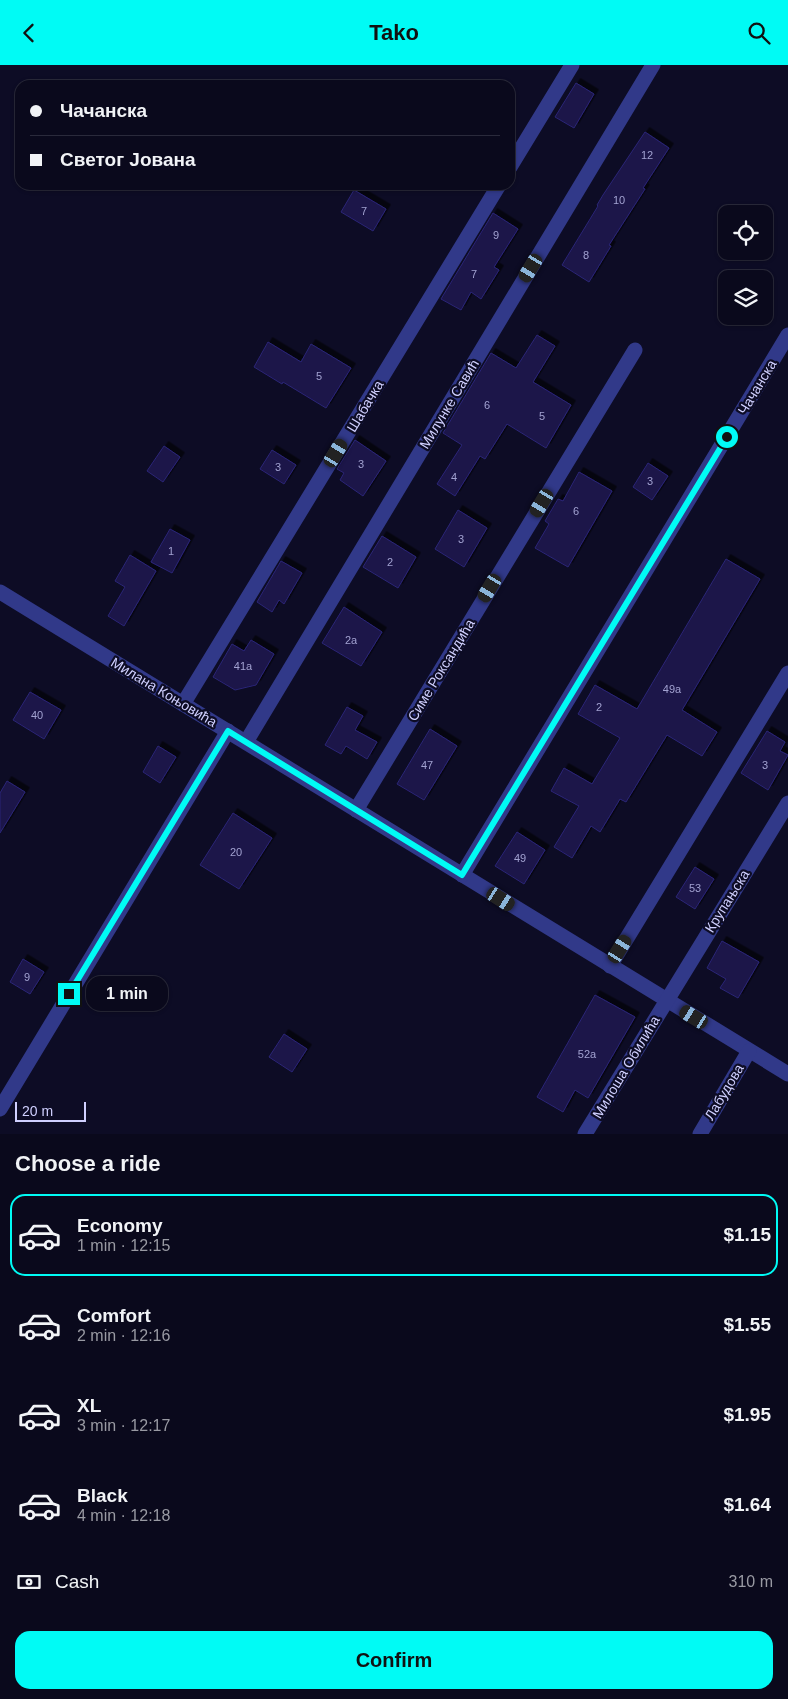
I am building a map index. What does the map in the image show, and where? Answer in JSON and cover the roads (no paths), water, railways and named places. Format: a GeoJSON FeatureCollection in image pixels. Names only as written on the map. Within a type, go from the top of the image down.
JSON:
{"type":"FeatureCollection","features":[{"type":"Feature","properties":{"kind":"street"},"geometry":{"type":"LineString","coordinates":[[515,159],[572,65]]}},
{"type":"Feature","properties":{"kind":"street","name":"Милунке Савић"},"geometry":{"type":"LineString","coordinates":[[246,742],[653,65]]}},
{"type":"Feature","properties":{"kind":"street","name":"Шабачка"},"geometry":{"type":"LineString","coordinates":[[183,704],[496,190]]}},
{"type":"Feature","properties":{"kind":"street","name":"Чачанска"},"geometry":{"type":"LineString","coordinates":[[462,875],[788,335]]}},
{"type":"Feature","properties":{"kind":"street","name":"Симе Роксандића"},"geometry":{"type":"LineString","coordinates":[[356,810],[635,350]]}},
{"type":"Feature","properties":{"kind":"street","name":"Милана Коњовића"},"geometry":{"type":"LineString","coordinates":[[0,592],[788,1074]]}},
{"type":"Feature","properties":{"kind":"street"},"geometry":{"type":"LineString","coordinates":[[610,966],[788,673]]}},
{"type":"Feature","properties":{"kind":"street"},"geometry":{"type":"LineString","coordinates":[[0,1109],[228,731]]}},
{"type":"Feature","properties":{"kind":"street","name":"Крупањска"},"geometry":{"type":"LineString","coordinates":[[666,1000],[788,803]]}},
{"type":"Feature","properties":{"kind":"street","name":"Милоша Обилића"},"geometry":{"type":"LineString","coordinates":[[585,1134],[666,1000]]}},
{"type":"Feature","properties":{"kind":"street","name":"Лабудова"},"geometry":{"type":"LineString","coordinates":[[700,1134],[749,1051]]}}]}
